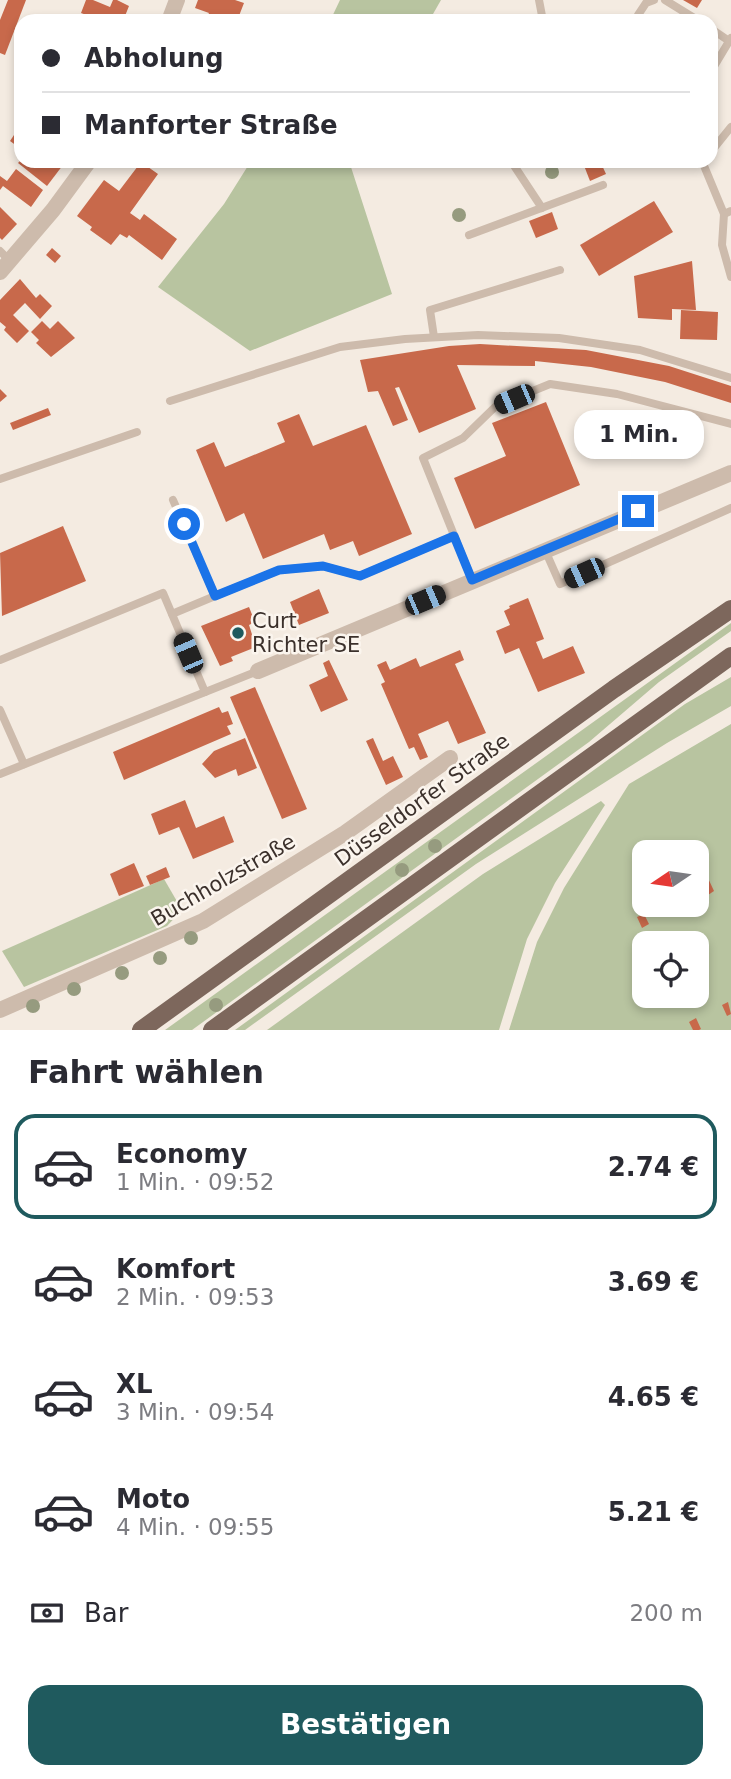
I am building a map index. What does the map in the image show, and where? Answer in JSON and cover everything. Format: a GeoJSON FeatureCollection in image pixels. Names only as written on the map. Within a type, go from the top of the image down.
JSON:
{"type":"FeatureCollection","features":[{"type":"Feature","properties":{"kind":"main road","name":"Düsseldorfer Straße"},"geometry":{"type":"LineString","coordinates":[[141,1030],[614,689],[731,609]]}},
{"type":"Feature","properties":{"kind":"main road"},"geometry":{"type":"LineString","coordinates":[[212,1030],[731,656]]}},
{"type":"Feature","properties":{"kind":"street"},"geometry":{"type":"LineString","coordinates":[[4,262],[53,210],[84,168]]}},
{"type":"Feature","properties":{"kind":"street"},"geometry":{"type":"LineString","coordinates":[[258,671],[731,473]]}},
{"type":"Feature","properties":{"kind":"street","name":"Buchholzstraße"},"geometry":{"type":"LineString","coordinates":[[0,1010],[203,921],[345,833],[450,758]]}},
{"type":"Feature","properties":{"kind":"lane"},"geometry":{"type":"LineString","coordinates":[[639,14],[646,3],[654,0]]}},
{"type":"Feature","properties":{"kind":"lane"},"geometry":{"type":"LineString","coordinates":[[665,0],[688,14]]}},
{"type":"Feature","properties":{"kind":"lane"},"geometry":{"type":"LineString","coordinates":[[718,60],[730,40]]}},
{"type":"Feature","properties":{"kind":"lane"},"geometry":{"type":"LineString","coordinates":[[718,143],[731,127]]}},
{"type":"Feature","properties":{"kind":"lane"},"geometry":{"type":"LineString","coordinates":[[516,168],[542,208]]}},
{"type":"Feature","properties":{"kind":"lane"},"geometry":{"type":"LineString","coordinates":[[706,168],[728,212],[722,245],[731,277]]}},
{"type":"Feature","properties":{"kind":"lane"},"geometry":{"type":"LineString","coordinates":[[470,235],[603,185]]}},
{"type":"Feature","properties":{"kind":"lane"},"geometry":{"type":"LineString","coordinates":[[434,337],[430,310],[560,270]]}},
{"type":"Feature","properties":{"kind":"lane"},"geometry":{"type":"LineString","coordinates":[[170,401],[340,347],[478,335],[559,338],[640,350],[731,378]]}},
{"type":"Feature","properties":{"kind":"lane"},"geometry":{"type":"LineString","coordinates":[[472,580],[423,458],[463,438],[496,407],[550,384],[618,394],[731,424]]}},
{"type":"Feature","properties":{"kind":"lane"},"geometry":{"type":"LineString","coordinates":[[0,479],[137,432]]}},
{"type":"Feature","properties":{"kind":"lane"},"geometry":{"type":"LineString","coordinates":[[173,500],[215,596]]}},
{"type":"Feature","properties":{"kind":"lane"},"geometry":{"type":"LineString","coordinates":[[545,550],[560,584],[731,508]]}},
{"type":"Feature","properties":{"kind":"lane"},"geometry":{"type":"LineString","coordinates":[[172,614],[279,570],[323,566],[360,576],[454,536]]}},
{"type":"Feature","properties":{"kind":"lane"},"geometry":{"type":"LineString","coordinates":[[0,660],[163,593],[205,692]]}},
{"type":"Feature","properties":{"kind":"lane"},"geometry":{"type":"LineString","coordinates":[[0,774],[258,671]]}},
{"type":"Feature","properties":{"kind":"lane"},"geometry":{"type":"LineString","coordinates":[[0,710],[24,764]]}},
{"type":"Feature","properties":{"kind":"green space"},"geometry":{"type":"Polygon","coordinates":[[[340,0],[441,0],[433,14],[333,14],[340,0]]]}},
{"type":"Feature","properties":{"kind":"green space"},"geometry":{"type":"Polygon","coordinates":[[[247,168],[351,168],[392,294],[250,351],[158,287],[224,204],[247,168]]]}},
{"type":"Feature","properties":{"kind":"green space"},"geometry":{"type":"Polygon","coordinates":[[[731,623],[731,631],[659,682],[589,742],[192,1030],[165,1030],[731,623]]]}},
{"type":"Feature","properties":{"kind":"green space"},"geometry":{"type":"Polygon","coordinates":[[[731,677],[731,706],[667,743],[476,864],[245,1030],[235,1030],[685,704],[731,677]]]}},
{"type":"Feature","properties":{"kind":"green space"},"geometry":{"type":"Polygon","coordinates":[[[731,724],[731,1030],[509,1030],[537,942],[564,888],[629,784],[731,724]]]}},
{"type":"Feature","properties":{"kind":"green space"},"geometry":{"type":"Polygon","coordinates":[[[601,801],[605,805],[555,883],[527,939],[499,1030],[267,1030],[483,874],[601,801]]]}},
{"type":"Feature","properties":{"kind":"green space"},"geometry":{"type":"Polygon","coordinates":[[[164,879],[182,910],[167,926],[24,987],[2,951],[164,879]]]}},
{"type":"Feature","properties":{"kind":"building"},"geometry":{"type":"Polygon","coordinates":[[[8,0],[26,0],[21,14],[14,14],[14,31],[5,55],[0,53],[0,20],[8,0]]]}},
{"type":"Feature","properties":{"kind":"building"},"geometry":{"type":"Polygon","coordinates":[[[86,0],[110,7],[113,0],[117,0],[129,6],[126,14],[81,13],[86,0]]]}},
{"type":"Feature","properties":{"kind":"building"},"geometry":{"type":"Polygon","coordinates":[[[198,0],[235,0],[244,3],[240,14],[208,14],[195,8],[198,0]]]}},
{"type":"Feature","properties":{"kind":"building"},"geometry":{"type":"Polygon","coordinates":[[[683,0],[702,0],[697,8],[683,0]]]}},
{"type":"Feature","properties":{"kind":"building"},"geometry":{"type":"Polygon","coordinates":[[[24,168],[61,168],[47,186],[24,168]]]}},
{"type":"Feature","properties":{"kind":"building"},"geometry":{"type":"Polygon","coordinates":[[[136,168],[150,168],[158,174],[130,213],[140,220],[144,214],[177,239],[162,260],[129,235],[127,238],[120,234],[111,245],[90,230],[92,227],[77,216],[104,180],[119,191],[136,168]]]}},
{"type":"Feature","properties":{"kind":"building"},"geometry":{"type":"Polygon","coordinates":[[[585,168],[603,168],[606,174],[590,181],[585,168]]]}},
{"type":"Feature","properties":{"kind":"building"},"geometry":{"type":"Polygon","coordinates":[[[16,169],[43,190],[31,207],[3,186],[0,190],[0,176],[7,181],[16,169]]]}},
{"type":"Feature","properties":{"kind":"building"},"geometry":{"type":"Polygon","coordinates":[[[654,201],[673,232],[599,276],[580,245],[654,201]]]}},
{"type":"Feature","properties":{"kind":"building"},"geometry":{"type":"Polygon","coordinates":[[[0,207],[17,224],[2,240],[0,238],[0,207]]]}},
{"type":"Feature","properties":{"kind":"building"},"geometry":{"type":"Polygon","coordinates":[[[552,212],[558,229],[536,238],[529,221],[552,212]]]}},
{"type":"Feature","properties":{"kind":"building"},"geometry":{"type":"Polygon","coordinates":[[[52,248],[61,256],[55,263],[46,255],[52,248]]]}},
{"type":"Feature","properties":{"kind":"building"},"geometry":{"type":"Polygon","coordinates":[[[692,261],[696,310],[672,309],[672,320],[638,318],[634,276],[692,261]]]}},
{"type":"Feature","properties":{"kind":"building"},"geometry":{"type":"Polygon","coordinates":[[[20,279],[36,298],[40,294],[52,306],[40,319],[25,303],[13,315],[29,331],[17,343],[0,322],[0,300],[20,279]]]}},
{"type":"Feature","properties":{"kind":"building"},"geometry":{"type":"Polygon","coordinates":[[[681,310],[718,312],[717,340],[680,339],[681,310]]]}},
{"type":"Feature","properties":{"kind":"building"},"geometry":{"type":"Polygon","coordinates":[[[42,321],[50,329],[58,321],[75,338],[51,357],[36,343],[39,340],[31,332],[42,321]]]}},
{"type":"Feature","properties":{"kind":"building"},"geometry":{"type":"Polygon","coordinates":[[[480,344],[586,350],[669,366],[731,386],[731,403],[665,382],[591,367],[535,361],[535,366],[457,365],[476,409],[419,433],[399,387],[395,388],[408,420],[393,426],[378,391],[368,392],[360,360],[449,346],[480,344]]]}},
{"type":"Feature","properties":{"kind":"building"},"geometry":{"type":"Polygon","coordinates":[[[0,389],[7,396],[0,402],[0,389]]]}},
{"type":"Feature","properties":{"kind":"building"},"geometry":{"type":"Polygon","coordinates":[[[546,402],[580,485],[475,529],[454,478],[506,456],[492,423],[546,402]]]}},
{"type":"Feature","properties":{"kind":"building"},"geometry":{"type":"Polygon","coordinates":[[[48,408],[51,415],[13,430],[10,423],[48,408]]]}},
{"type":"Feature","properties":{"kind":"building"},"geometry":{"type":"Polygon","coordinates":[[[299,414],[313,446],[366,425],[412,534],[359,556],[353,541],[330,550],[324,534],[263,559],[244,513],[226,522],[196,450],[214,442],[225,467],[285,442],[277,423],[299,414]]]}},
{"type":"Feature","properties":{"kind":"building"},"geometry":{"type":"Polygon","coordinates":[[[63,526],[86,581],[2,616],[0,553],[63,526]]]}},
{"type":"Feature","properties":{"kind":"building"},"geometry":{"type":"Polygon","coordinates":[[[319,589],[329,613],[299,625],[290,602],[319,589]]]}},
{"type":"Feature","properties":{"kind":"building"},"geometry":{"type":"Polygon","coordinates":[[[528,598],[544,639],[536,642],[543,659],[573,646],[585,673],[538,692],[519,648],[505,654],[496,631],[510,625],[504,611],[528,598]]]}},
{"type":"Feature","properties":{"kind":"building"},"geometry":{"type":"Polygon","coordinates":[[[249,607],[255,622],[249,625],[256,647],[231,657],[233,661],[220,666],[201,626],[249,607]]]}},
{"type":"Feature","properties":{"kind":"building"},"geometry":{"type":"Polygon","coordinates":[[[460,650],[464,660],[455,664],[486,733],[458,744],[448,721],[418,734],[428,757],[420,760],[414,747],[409,749],[381,684],[385,682],[377,665],[386,661],[390,670],[416,658],[420,667],[460,650]]]}},
{"type":"Feature","properties":{"kind":"building"},"geometry":{"type":"Polygon","coordinates":[[[329,660],[348,700],[321,712],[309,685],[328,676],[323,663],[329,660]]]}},
{"type":"Feature","properties":{"kind":"building"},"geometry":{"type":"Polygon","coordinates":[[[255,687],[307,809],[282,819],[230,697],[255,687]]]}},
{"type":"Feature","properties":{"kind":"building"},"geometry":{"type":"Polygon","coordinates":[[[219,707],[222,713],[228,711],[233,724],[227,726],[231,734],[124,780],[113,752],[219,707]]]}},
{"type":"Feature","properties":{"kind":"building"},"geometry":{"type":"Polygon","coordinates":[[[245,738],[257,768],[238,776],[236,769],[215,778],[202,764],[214,751],[245,738]]]}},
{"type":"Feature","properties":{"kind":"building"},"geometry":{"type":"Polygon","coordinates":[[[373,738],[383,761],[393,756],[403,777],[386,785],[366,741],[373,738]]]}},
{"type":"Feature","properties":{"kind":"building"},"geometry":{"type":"Polygon","coordinates":[[[185,800],[196,828],[224,816],[234,842],[193,859],[179,827],[159,835],[151,814],[185,800]]]}},
{"type":"Feature","properties":{"kind":"building"},"geometry":{"type":"Polygon","coordinates":[[[134,863],[144,886],[119,896],[110,874],[134,863]]]}},
{"type":"Feature","properties":{"kind":"building"},"geometry":{"type":"Polygon","coordinates":[[[166,867],[170,877],[150,885],[146,876],[166,867]]]}},
{"type":"Feature","properties":{"kind":"building"},"geometry":{"type":"Polygon","coordinates":[[[709,880],[714,891],[709,894],[709,880]]]}},
{"type":"Feature","properties":{"kind":"building"},"geometry":{"type":"Polygon","coordinates":[[[637,917],[646,917],[649,924],[642,928],[637,917]]]}},
{"type":"Feature","properties":{"kind":"building"},"geometry":{"type":"Polygon","coordinates":[[[728,1002],[731,1014],[727,1016],[722,1005],[728,1002]]]}},
{"type":"Feature","properties":{"kind":"building"},"geometry":{"type":"Polygon","coordinates":[[[696,1018],[701,1029],[693,1030],[689,1022],[696,1018]]]}},
{"type":"Feature","properties":{"kind":"place","name":"Curt Richter SE"},"geometry":{"type":"Point","coordinates":[238,633]}},
{"type":"Feature","properties":{"kind":"route"},"geometry":{"type":"LineString","coordinates":[[184,524],[215,596],[279,570],[323,566],[360,576],[454,536],[472,580],[638,511]]}}]}
